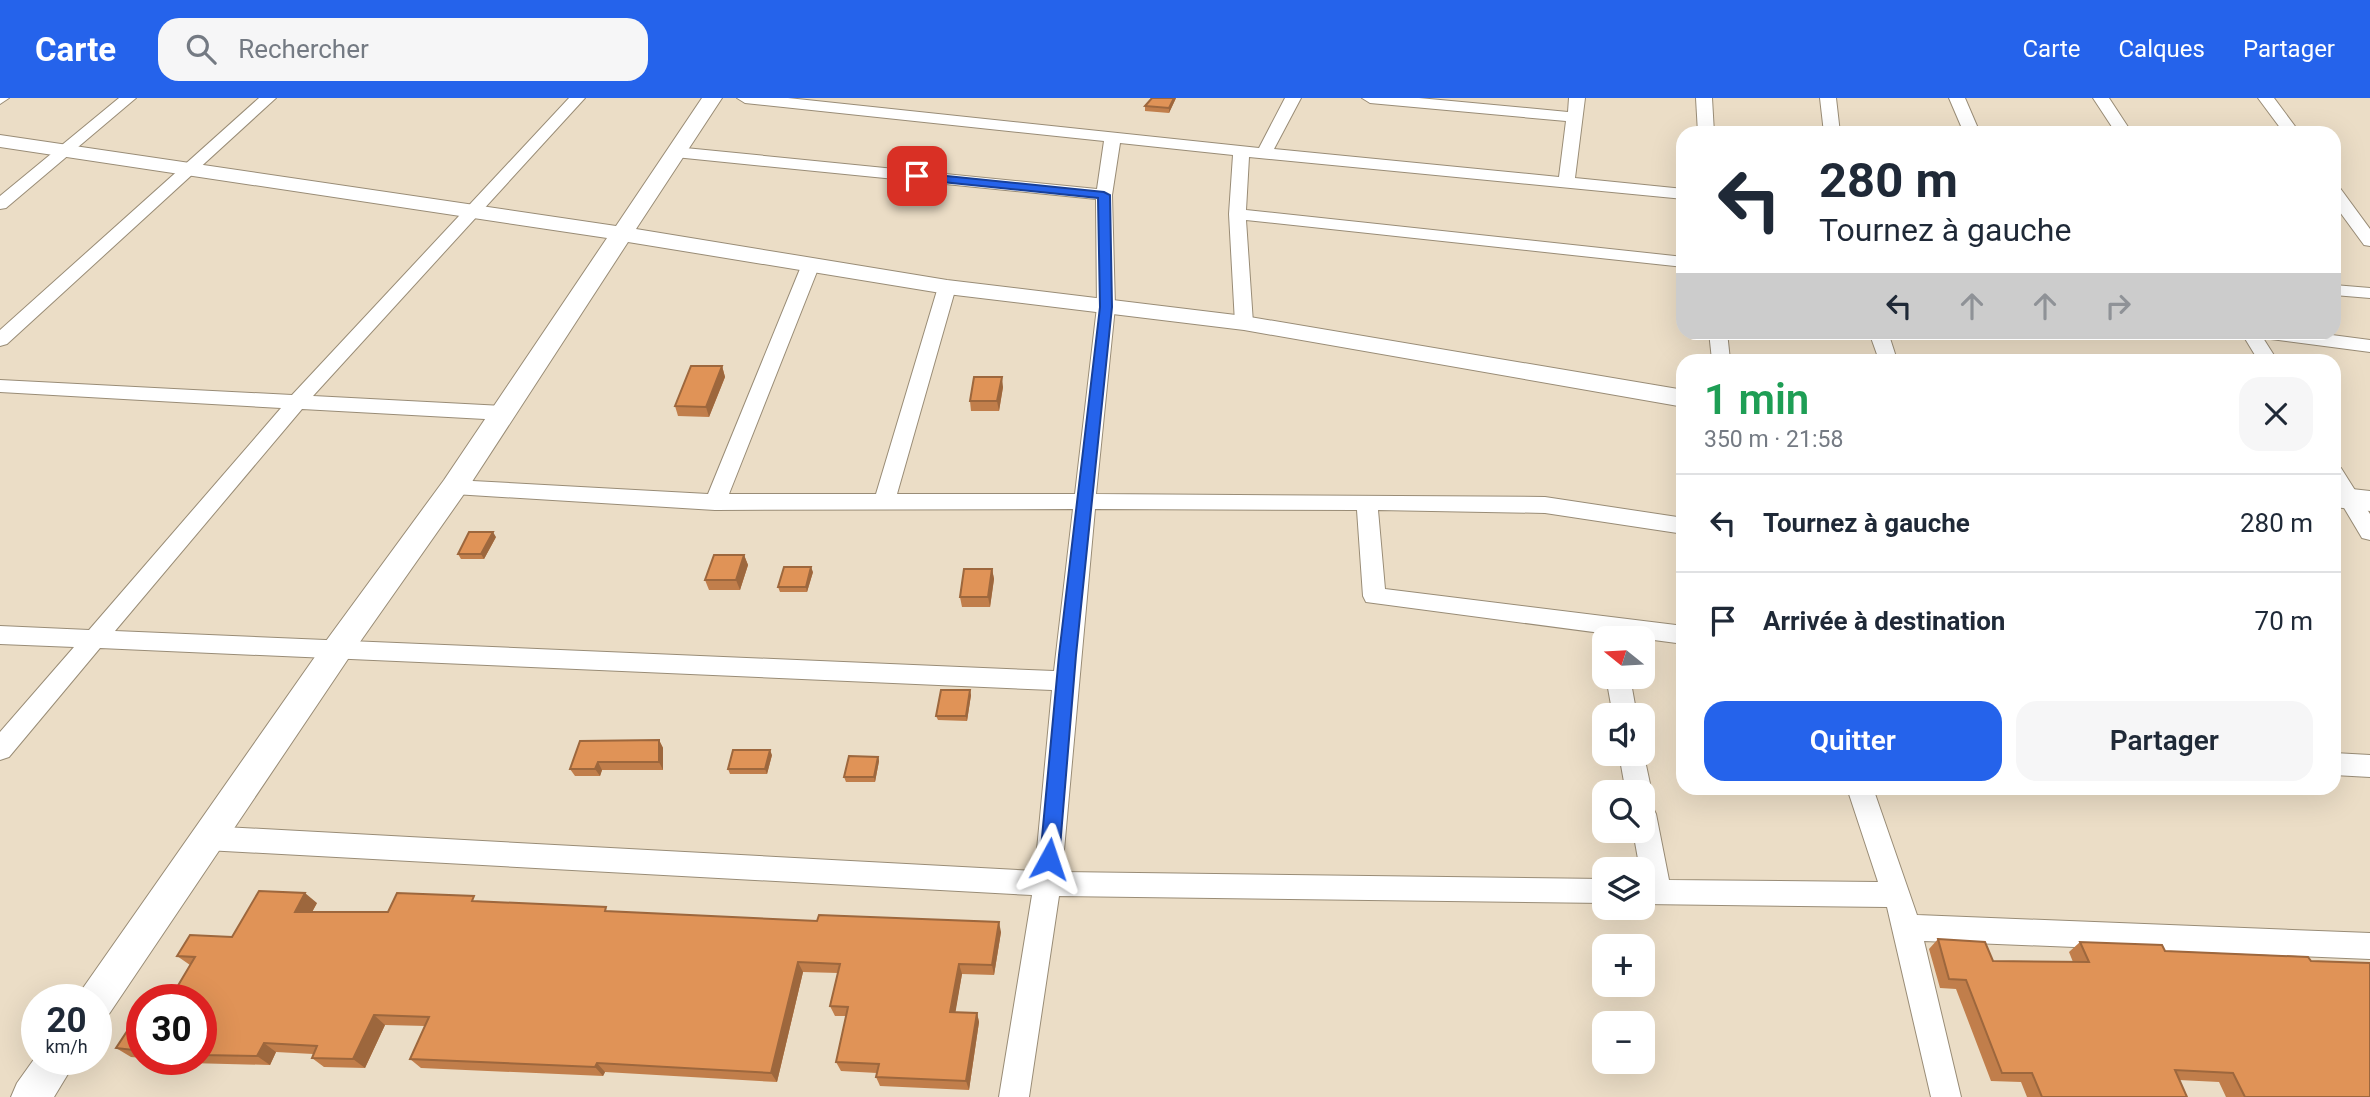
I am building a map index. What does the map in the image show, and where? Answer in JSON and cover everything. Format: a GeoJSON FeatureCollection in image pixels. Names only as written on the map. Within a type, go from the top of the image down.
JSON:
{"type":"FeatureCollection","features":[{"type":"Feature","properties":{"kind":"street"},"geometry":{"type":"LineString","coordinates":[[0,204],[128,98]]}},
{"type":"Feature","properties":{"kind":"street"},"geometry":{"type":"LineString","coordinates":[[0,340],[268,98]]}},
{"type":"Feature","properties":{"kind":"street"},"geometry":{"type":"LineString","coordinates":[[0,750],[296,403],[577,98]]}},
{"type":"Feature","properties":{"kind":"street"},"geometry":{"type":"LineString","coordinates":[[107,984],[337,650],[454,487],[712,98]]}},
{"type":"Feature","properties":{"kind":"street"},"geometry":{"type":"LineString","coordinates":[[745,98],[1241,151],[1676,193]]}},
{"type":"Feature","properties":{"kind":"street"},"geometry":{"type":"LineString","coordinates":[[1264,153],[1293,98]]}},
{"type":"Feature","properties":{"kind":"street"},"geometry":{"type":"LineString","coordinates":[[1370,98],[1574,117]]}},
{"type":"Feature","properties":{"kind":"street"},"geometry":{"type":"LineString","coordinates":[[1566,182],[1577,98]]}},
{"type":"Feature","properties":{"kind":"street"},"geometry":{"type":"LineString","coordinates":[[1704,98],[1706,126]]}},
{"type":"Feature","properties":{"kind":"street"},"geometry":{"type":"LineString","coordinates":[[1828,98],[1831,126]]}},
{"type":"Feature","properties":{"kind":"street"},"geometry":{"type":"LineString","coordinates":[[1957,98],[1969,126]]}},
{"type":"Feature","properties":{"kind":"street"},"geometry":{"type":"LineString","coordinates":[[2101,98],[2119,126]]}},
{"type":"Feature","properties":{"kind":"street"},"geometry":{"type":"LineString","coordinates":[[2266,98],[2287,126]]}},
{"type":"Feature","properties":{"kind":"street"},"geometry":{"type":"LineString","coordinates":[[1014,1097],[1047,884],[1083,502],[1106,307],[1104,195],[1113,136]]}},
{"type":"Feature","properties":{"kind":"street"},"geometry":{"type":"LineString","coordinates":[[0,142],[623,234],[947,287],[1244,323],[1676,398]]}},
{"type":"Feature","properties":{"kind":"street"},"geometry":{"type":"LineString","coordinates":[[1241,151],[1237,214],[1244,323]]}},
{"type":"Feature","properties":{"kind":"street"},"geometry":{"type":"LineString","coordinates":[[675,152],[1104,195]]}},
{"type":"Feature","properties":{"kind":"street"},"geometry":{"type":"LineString","coordinates":[[2341,202],[2370,241]]}},
{"type":"Feature","properties":{"kind":"street"},"geometry":{"type":"LineString","coordinates":[[1237,214],[1676,261]]}},
{"type":"Feature","properties":{"kind":"street"},"geometry":{"type":"LineString","coordinates":[[715,502],[811,264]]}},
{"type":"Feature","properties":{"kind":"street"},"geometry":{"type":"LineString","coordinates":[[884,502],[947,287]]}},
{"type":"Feature","properties":{"kind":"street"},"geometry":{"type":"LineString","coordinates":[[2341,291],[2370,293]]}},
{"type":"Feature","properties":{"kind":"street"},"geometry":{"type":"LineString","coordinates":[[2322,340],[2370,346]]}},
{"type":"Feature","properties":{"kind":"street"},"geometry":{"type":"LineString","coordinates":[[0,386],[503,413]]}},
{"type":"Feature","properties":{"kind":"street"},"geometry":{"type":"LineString","coordinates":[[2341,483],[2370,532]]}},
{"type":"Feature","properties":{"kind":"street"},"geometry":{"type":"LineString","coordinates":[[454,487],[715,502],[1545,505],[1676,525]]}},
{"type":"Feature","properties":{"kind":"street"},"geometry":{"type":"LineString","coordinates":[[1367,503],[1374,596],[1592,630]]}},
{"type":"Feature","properties":{"kind":"street"},"geometry":{"type":"LineString","coordinates":[[1656,634],[1676,635]]}},
{"type":"Feature","properties":{"kind":"street"},"geometry":{"type":"LineString","coordinates":[[0,635],[1065,681]]}},
{"type":"Feature","properties":{"kind":"street"},"geometry":{"type":"LineString","coordinates":[[2341,764],[2370,766]]}},
{"type":"Feature","properties":{"kind":"street"},"geometry":{"type":"LineString","coordinates":[[1862,795],[1907,927],[1946,1097]]}},
{"type":"Feature","properties":{"kind":"street"},"geometry":{"type":"LineString","coordinates":[[206,838],[1047,884],[1592,891]]}},
{"type":"Feature","properties":{"kind":"street"},"geometry":{"type":"LineString","coordinates":[[1655,892],[1896,895]]}},
{"type":"Feature","properties":{"kind":"street"},"geometry":{"type":"LineString","coordinates":[[1907,927],[2370,946]]}},
{"type":"Feature","properties":{"kind":"street"},"geometry":{"type":"LineString","coordinates":[[31,1097],[46,1075]]}},
{"type":"Feature","properties":{"kind":"building"},"geometry":{"type":"Polygon","coordinates":[[[1152,98],[1174,98],[1169,108],[1145,106],[1152,98]]]}},
{"type":"Feature","properties":{"kind":"building"},"geometry":{"type":"Polygon","coordinates":[[[691,366],[722,366],[706,407],[675,406],[691,366]]]}},
{"type":"Feature","properties":{"kind":"building"},"geometry":{"type":"Polygon","coordinates":[[[974,377],[1002,377],[997,401],[970,401],[974,377]]]}},
{"type":"Feature","properties":{"kind":"building"},"geometry":{"type":"Polygon","coordinates":[[[469,532],[493,532],[481,554],[458,554],[469,532]]]}},
{"type":"Feature","properties":{"kind":"building"},"geometry":{"type":"Polygon","coordinates":[[[714,555],[744,555],[736,580],[705,580],[714,555]]]}},
{"type":"Feature","properties":{"kind":"building"},"geometry":{"type":"Polygon","coordinates":[[[784,567],[811,567],[806,587],[778,587],[784,567]]]}},
{"type":"Feature","properties":{"kind":"building"},"geometry":{"type":"Polygon","coordinates":[[[964,569],[992,569],[988,597],[960,597],[964,569]]]}},
{"type":"Feature","properties":{"kind":"building"},"geometry":{"type":"Polygon","coordinates":[[[941,690],[970,690],[966,716],[936,716],[941,690]]]}},
{"type":"Feature","properties":{"kind":"building"},"geometry":{"type":"Polygon","coordinates":[[[659,740],[659,762],[598,762],[595,769],[570,769],[580,741],[659,740]]]}},
{"type":"Feature","properties":{"kind":"building"},"geometry":{"type":"Polygon","coordinates":[[[733,750],[770,750],[765,769],[728,769],[733,750]]]}},
{"type":"Feature","properties":{"kind":"building"},"geometry":{"type":"Polygon","coordinates":[[[849,756],[878,757],[874,777],[844,777],[849,756]]]}},
{"type":"Feature","properties":{"kind":"building"},"geometry":{"type":"Polygon","coordinates":[[[259,891],[305,893],[295,912],[388,912],[397,893],[474,896],[472,901],[606,907],[605,911],[817,921],[819,915],[999,922],[992,965],[959,964],[950,1012],[977,1013],[966,1081],[876,1077],[879,1064],[836,1062],[848,1007],[830,1006],[840,964],[798,962],[771,1073],[597,1063],[595,1067],[410,1059],[429,1017],[374,1015],[353,1059],[312,1058],[317,1046],[264,1043],[257,1056],[217,1055],[217,984],[179,984],[195,957],[177,956],[190,935],[232,937],[259,891]]]}},
{"type":"Feature","properties":{"kind":"building"},"geometry":{"type":"Polygon","coordinates":[[[1938,939],[1985,942],[1993,961],[2089,962],[2080,942],[2162,945],[2165,951],[2308,957],[2311,961],[2370,963],[2370,1097],[2245,1097],[2233,1073],[2175,1070],[2187,1097],[2042,1097],[2032,1073],[2002,1073],[1966,980],[1949,979],[1938,939]]]}},
{"type":"Feature","properties":{"kind":"building"},"geometry":{"type":"Polygon","coordinates":[[[126,1033],[126,1049],[116,1048],[126,1033]]]}},
{"type":"Feature","properties":{"kind":"route"},"geometry":{"type":"LineString","coordinates":[[917,176],[1104,195],[1106,307],[1083,502],[1049,859]]}}]}
